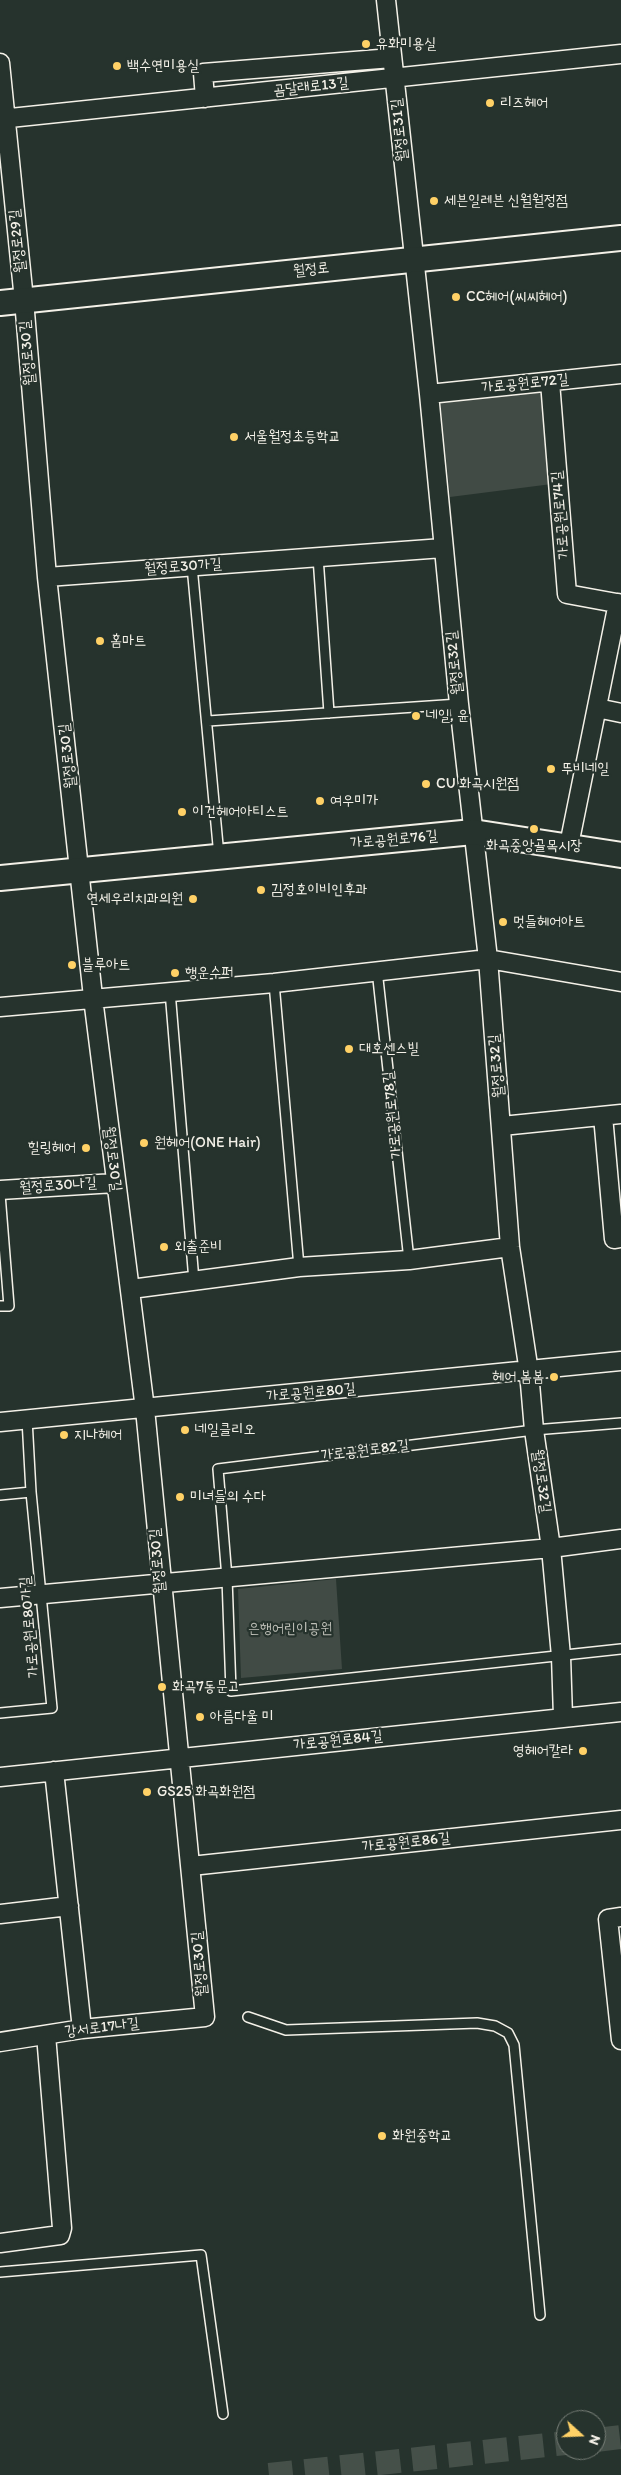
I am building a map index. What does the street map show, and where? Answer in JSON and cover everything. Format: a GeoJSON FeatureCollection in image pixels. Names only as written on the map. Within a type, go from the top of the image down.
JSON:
{"type":"FeatureCollection","features":[{"type":"Feature","properties":{"kind":"street","name":"월정로31길"},"geometry":{"type":"LineString","coordinates":[[386,0],[413,260]]}},
{"type":"Feature","properties":{"kind":"street","name":"곰달래로13길"},"geometry":{"type":"LineString","coordinates":[[3,119],[621,54]]}},
{"type":"Feature","properties":{"kind":"street"},"geometry":{"type":"LineString","coordinates":[[205,98],[203,73],[392,58]]}},
{"type":"Feature","properties":{"kind":"street","name":"월정로29길"},"geometry":{"type":"LineString","coordinates":[[0,63],[3,119],[24,300]]}},
{"type":"Feature","properties":{"kind":"street","name":"월정로"},"geometry":{"type":"LineString","coordinates":[[0,302],[621,238]]}},
{"type":"Feature","properties":{"kind":"street","name":"월정로32길"},"geometry":{"type":"LineString","coordinates":[[413,260],[429,394],[459,704],[488,960],[510,1247],[530,1372],[534,1430],[550,1548],[561,1656],[563,1717]]}},
{"type":"Feature","properties":{"kind":"street","name":"월정로30길"},"geometry":{"type":"LineString","coordinates":[[24,300],[47,577],[93,999],[145,1409],[160,1583],[191,1866],[205,2017]]}},
{"type":"Feature","properties":{"kind":"street","name":"가로공원로72길"},"geometry":{"type":"LineString","coordinates":[[429,394],[621,374]]}},
{"type":"Feature","properties":{"kind":"street","name":"가로공원로74길"},"geometry":{"type":"LineString","coordinates":[[550,382],[567,594],[620,604]]}},
{"type":"Feature","properties":{"kind":"street","name":"월정로30가길"},"geometry":{"type":"LineString","coordinates":[[47,577],[443,548]]}},
{"type":"Feature","properties":{"kind":"street"},"geometry":{"type":"LineString","coordinates":[[568,846],[620,604]]}},
{"type":"Feature","properties":{"kind":"street"},"geometry":{"type":"LineString","coordinates":[[597,708],[621,713]]}},
{"type":"Feature","properties":{"kind":"street","name":"가로공원로76길"},"geometry":{"type":"LineString","coordinates":[[0,878],[473,832],[621,855]]}},
{"type":"Feature","properties":{"kind":"street"},"geometry":{"type":"LineString","coordinates":[[0,1007],[274,983],[377,970],[488,960],[621,982]]}},
{"type":"Feature","properties":{"kind":"street"},"geometry":{"type":"LineString","coordinates":[[502,1126],[621,1114]]}},
{"type":"Feature","properties":{"kind":"street"},"geometry":{"type":"LineString","coordinates":[[603,1116],[614,1239],[621,1238]]}},
{"type":"Feature","properties":{"kind":"street","name":"월정로30나길"},"geometry":{"type":"LineString","coordinates":[[0,1190],[115,1183]]}},
{"type":"Feature","properties":{"kind":"street"},"geometry":{"type":"LineString","coordinates":[[131,1289],[299,1267],[409,1260],[510,1247]]}},
{"type":"Feature","properties":{"kind":"street","name":"가로공원로80길"},"geometry":{"type":"LineString","coordinates":[[0,1422],[530,1372],[621,1361]]}},
{"type":"Feature","properties":{"kind":"street"},"geometry":{"type":"LineString","coordinates":[[0,1598],[550,1548],[621,1539]]}},
{"type":"Feature","properties":{"kind":"street","name":"가로공원로84길"},"geometry":{"type":"LineString","coordinates":[[0,1776],[621,1712]]}},
{"type":"Feature","properties":{"kind":"street"},"geometry":{"type":"LineString","coordinates":[[54,1771],[82,2029]]}},
{"type":"Feature","properties":{"kind":"street","name":"가로공원로86길"},"geometry":{"type":"LineString","coordinates":[[191,1866],[621,1820]]}},
{"type":"Feature","properties":{"kind":"street"},"geometry":{"type":"LineString","coordinates":[[0,1914],[69,1906]]}},
{"type":"Feature","properties":{"kind":"street"},"geometry":{"type":"LineString","coordinates":[[621,1917],[608,1919],[621,2040]]}},
{"type":"Feature","properties":{"kind":"street","name":"강서로17나길"},"geometry":{"type":"LineString","coordinates":[[0,2042],[82,2029],[205,2017]]}},
{"type":"Feature","properties":{"kind":"street"},"geometry":{"type":"LineString","coordinates":[[0,2243],[60,2235],[62,2228],[46,2035]]}},
{"type":"Feature","properties":{"kind":"lane"},"geometry":{"type":"LineString","coordinates":[[318,557],[329,713]]}},
{"type":"Feature","properties":{"kind":"lane"},"geometry":{"type":"LineString","coordinates":[[192,566],[208,721],[219,856]]}},
{"type":"Feature","properties":{"kind":"lane"},"geometry":{"type":"LineString","coordinates":[[208,721],[459,704]]}},
{"type":"Feature","properties":{"kind":"lane","name":"가로공원로78길"},"geometry":{"type":"LineString","coordinates":[[377,970],[409,1260]]}},
{"type":"Feature","properties":{"kind":"lane"},"geometry":{"type":"LineString","coordinates":[[274,983],[299,1267]]}},
{"type":"Feature","properties":{"kind":"lane"},"geometry":{"type":"LineString","coordinates":[[170,991],[194,1281]]}},
{"type":"Feature","properties":{"kind":"lane"},"geometry":{"type":"LineString","coordinates":[[0,1194],[9,1306],[0,1306]]}},
{"type":"Feature","properties":{"kind":"lane","name":"가로공원로80가길"},"geometry":{"type":"LineString","coordinates":[[0,1713],[52,1708],[31,1492],[27,1420]]}},
{"type":"Feature","properties":{"kind":"lane","name":"가로공원로82길"},"geometry":{"type":"LineString","coordinates":[[621,1423],[534,1430],[218,1469],[227,1578],[231,1691],[621,1649]]}},
{"type":"Feature","properties":{"kind":"lane"},"geometry":{"type":"LineString","coordinates":[[0,1495],[31,1492]]}},
{"type":"Feature","properties":{"kind":"lane"},"geometry":{"type":"LineString","coordinates":[[248,2016],[286,2030],[478,2023],[495,2026],[508,2033],[514,2045],[540,2315]]}},
{"type":"Feature","properties":{"kind":"lane"},"geometry":{"type":"LineString","coordinates":[[0,2272],[201,2255],[223,2414]]}},
{"type":"Feature","properties":{"kind":"green space"},"geometry":{"type":"Polygon","coordinates":[[[542,388],[552,484],[450,497],[440,399],[542,388]]]}},
{"type":"Feature","properties":{"kind":"green space","name":"은행어린이공원"},"geometry":{"type":"Polygon","coordinates":[[[336,1579],[342,1669],[241,1678],[238,1589],[336,1579]]]}},
{"type":"Feature","properties":{"kind":"tunnel"},"geometry":{"type":"LineString","coordinates":[[606,2439],[621,2437]]}},
{"type":"Feature","properties":{"kind":"tunnel"},"geometry":{"type":"LineString","coordinates":[[269,2475],[556,2444]]}},
{"type":"Feature","properties":{"kind":"place","name":"유화미용실"},"geometry":{"type":"Point","coordinates":[366,44]}},
{"type":"Feature","properties":{"kind":"place","name":"백수연미용실"},"geometry":{"type":"Point","coordinates":[117,66]}},
{"type":"Feature","properties":{"kind":"place","name":"리즈헤어"},"geometry":{"type":"Point","coordinates":[490,103]}},
{"type":"Feature","properties":{"kind":"place","name":"세븐일레븐 신월월정점"},"geometry":{"type":"Point","coordinates":[434,201]}},
{"type":"Feature","properties":{"kind":"place","name":"CC헤어(씨씨헤어)"},"geometry":{"type":"Point","coordinates":[456,297]}},
{"type":"Feature","properties":{"kind":"place","name":"서울월정초등학교"},"geometry":{"type":"Point","coordinates":[234,437]}},
{"type":"Feature","properties":{"kind":"place","name":"홈마트"},"geometry":{"type":"Point","coordinates":[100,641]}},
{"type":"Feature","properties":{"kind":"place","name":"네일, 윤"},"geometry":{"type":"Point","coordinates":[416,716]}},
{"type":"Feature","properties":{"kind":"place","name":"뚜비네일"},"geometry":{"type":"Point","coordinates":[551,769]}},
{"type":"Feature","properties":{"kind":"place","name":"CU 화곡시원점"},"geometry":{"type":"Point","coordinates":[426,784]}},
{"type":"Feature","properties":{"kind":"place","name":"여우미가"},"geometry":{"type":"Point","coordinates":[320,801]}},
{"type":"Feature","properties":{"kind":"place","name":"이건헤어아티스트"},"geometry":{"type":"Point","coordinates":[182,812]}},
{"type":"Feature","properties":{"kind":"place","name":"화곡중앙골목시장"},"geometry":{"type":"Point","coordinates":[534,829]}},
{"type":"Feature","properties":{"kind":"place","name":"김정호이비인후과"},"geometry":{"type":"Point","coordinates":[261,890]}},
{"type":"Feature","properties":{"kind":"place","name":"연세우리치과의원"},"geometry":{"type":"Point","coordinates":[193,899]}},
{"type":"Feature","properties":{"kind":"place","name":"멋들헤어아트"},"geometry":{"type":"Point","coordinates":[503,922]}},
{"type":"Feature","properties":{"kind":"place","name":"블루아트"},"geometry":{"type":"Point","coordinates":[72,965]}},
{"type":"Feature","properties":{"kind":"place","name":"행운수퍼"},"geometry":{"type":"Point","coordinates":[175,973]}},
{"type":"Feature","properties":{"kind":"place","name":"대호센스빌"},"geometry":{"type":"Point","coordinates":[349,1049]}},
{"type":"Feature","properties":{"kind":"place","name":"원헤어(ONE Hair)"},"geometry":{"type":"Point","coordinates":[144,1143]}},
{"type":"Feature","properties":{"kind":"place","name":"힐링헤어"},"geometry":{"type":"Point","coordinates":[86,1148]}},
{"type":"Feature","properties":{"kind":"place","name":"외출준비"},"geometry":{"type":"Point","coordinates":[164,1247]}},
{"type":"Feature","properties":{"kind":"place","name":"헤어 봄봄"},"geometry":{"type":"Point","coordinates":[554,1377]}},
{"type":"Feature","properties":{"kind":"place","name":"네일클리오"},"geometry":{"type":"Point","coordinates":[185,1430]}},
{"type":"Feature","properties":{"kind":"place","name":"지나헤어"},"geometry":{"type":"Point","coordinates":[64,1435]}},
{"type":"Feature","properties":{"kind":"place","name":"미녀들의 수다"},"geometry":{"type":"Point","coordinates":[180,1497]}},
{"type":"Feature","properties":{"kind":"place","name":"화곡7동문고"},"geometry":{"type":"Point","coordinates":[162,1687]}},
{"type":"Feature","properties":{"kind":"place","name":"아름다울 미"},"geometry":{"type":"Point","coordinates":[200,1717]}},
{"type":"Feature","properties":{"kind":"place","name":"영헤어칼라"},"geometry":{"type":"Point","coordinates":[583,1751]}},
{"type":"Feature","properties":{"kind":"place","name":"GS25 화곡화원점"},"geometry":{"type":"Point","coordinates":[147,1792]}},
{"type":"Feature","properties":{"kind":"place","name":"화원중학교"},"geometry":{"type":"Point","coordinates":[382,2136]}}]}
